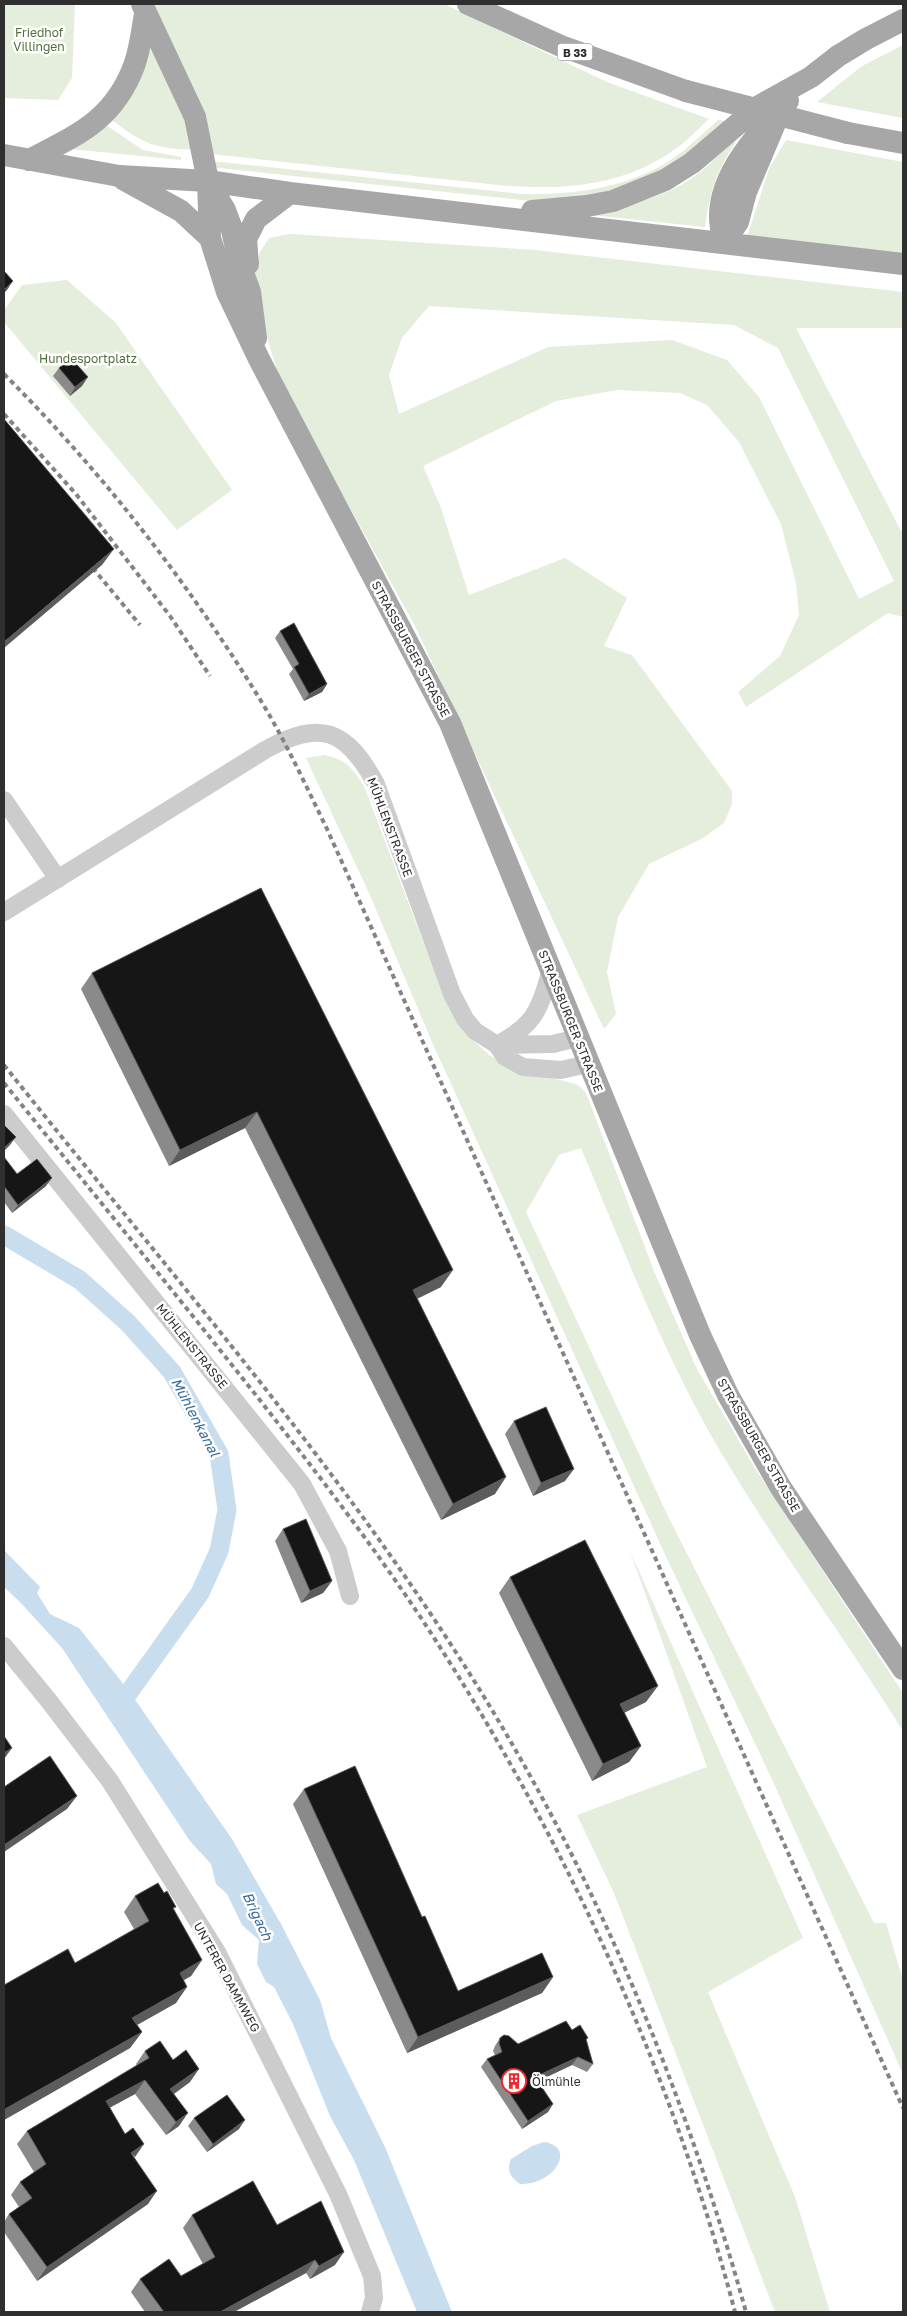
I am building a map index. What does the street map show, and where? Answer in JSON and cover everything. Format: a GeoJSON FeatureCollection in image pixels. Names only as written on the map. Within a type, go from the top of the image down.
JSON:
{"type":"FeatureCollection","features":[{"type":"Feature","properties":{"kind":"main road","name":"B 33"},"geometry":{"type":"LineString","coordinates":[[468,4],[560,46],[686,91],[848,133],[903,143]]}},
{"type":"Feature","properties":{"kind":"main road"},"geometry":{"type":"LineString","coordinates":[[29,160],[84,132],[112,105],[125,86],[135,65],[143,9]]}},
{"type":"Feature","properties":{"kind":"main road"},"geometry":{"type":"LineString","coordinates":[[143,9],[194,116],[208,181]]}},
{"type":"Feature","properties":{"kind":"main road"},"geometry":{"type":"LineString","coordinates":[[464,213],[587,206],[640,192],[665,180],[692,163],[759,106],[810,77],[838,56],[903,20]]}},
{"type":"Feature","properties":{"kind":"main road"},"geometry":{"type":"LineString","coordinates":[[722,243],[720,215],[739,159],[752,141],[810,77]]}},
{"type":"Feature","properties":{"kind":"main road"},"geometry":{"type":"LineString","coordinates":[[4,154],[119,176],[208,181],[290,193],[903,264]]}},
{"type":"Feature","properties":{"kind":"main road","name":"STRASSBURGER STRASSE"},"geometry":{"type":"LineString","coordinates":[[119,176],[181,211],[210,238]]}},
{"type":"Feature","properties":{"kind":"main road","name":"STRASSBURGER STRASSE"},"geometry":{"type":"LineString","coordinates":[[208,181],[210,238],[227,292],[450,723],[696,1326],[728,1395],[781,1488],[903,1669]]}},
{"type":"Feature","properties":{"kind":"main road","name":"STRASSBURGER STRASSE"},"geometry":{"type":"LineString","coordinates":[[208,181],[225,210],[238,261],[250,292]]}},
{"type":"Feature","properties":{"kind":"main road","name":"STRASSBURGER STRASSE"},"geometry":{"type":"LineString","coordinates":[[260,359],[250,292],[246,239],[256,219],[290,193]]}},
{"type":"Feature","properties":{"kind":"street","name":"MÜHLENSTRASSE"},"geometry":{"type":"LineString","coordinates":[[4,912],[283,740],[309,732],[322,732],[350,745],[362,758],[376,784],[452,994],[465,1019],[475,1031],[497,1045],[505,1057],[523,1067],[561,1070],[588,1064]]}},
{"type":"Feature","properties":{"kind":"street"},"geometry":{"type":"LineString","coordinates":[[4,800],[58,879]]}},
{"type":"Feature","properties":{"kind":"street"},"geometry":{"type":"LineString","coordinates":[[497,1045],[520,1032],[540,1006],[551,970]]}},
{"type":"Feature","properties":{"kind":"street"},"geometry":{"type":"LineString","coordinates":[[497,1045],[553,1044],[577,1038]]}},
{"type":"Feature","properties":{"kind":"street","name":"MÜHLENSTRASSE"},"geometry":{"type":"LineString","coordinates":[[4,1114],[302,1484],[338,1551],[350,1596]]}},
{"type":"Feature","properties":{"kind":"street","name":"UNTERER DAMMWEG"},"geometry":{"type":"LineString","coordinates":[[4,1646],[49,1700],[110,1781],[217,1952],[338,2194],[372,2276],[374,2298],[370,2312]]}},
{"type":"Feature","properties":{"kind":"green space","name":"Friedhof Villingen"},"geometry":{"type":"Polygon","coordinates":[[[4,4],[75,4],[72,78],[58,100],[4,98],[4,4]]]}},
{"type":"Feature","properties":{"kind":"green space"},"geometry":{"type":"Polygon","coordinates":[[[148,4],[444,4],[607,82],[709,119],[681,145],[651,164],[609,180],[566,186],[498,185],[211,154],[148,4]]]}},
{"type":"Feature","properties":{"kind":"green space"},"geometry":{"type":"Polygon","coordinates":[[[150,42],[183,107],[195,150],[150,144],[112,120],[150,42]]]}},
{"type":"Feature","properties":{"kind":"green space"},"geometry":{"type":"Polygon","coordinates":[[[903,45],[903,118],[817,102],[862,66],[903,45]]]}},
{"type":"Feature","properties":{"kind":"green space"},"geometry":{"type":"Polygon","coordinates":[[[718,120],[726,121],[712,135],[660,174],[586,198],[540,202],[210,167],[211,161],[522,194],[564,193],[607,186],[647,173],[683,151],[718,120]]]}},
{"type":"Feature","properties":{"kind":"green space"},"geometry":{"type":"Polygon","coordinates":[[[106,125],[143,150],[181,157],[181,160],[70,149],[106,125]]]}},
{"type":"Feature","properties":{"kind":"green space"},"geometry":{"type":"Polygon","coordinates":[[[786,140],[903,162],[903,256],[746,240],[769,169],[786,140]]]}},
{"type":"Feature","properties":{"kind":"green space"},"geometry":{"type":"Polygon","coordinates":[[[729,141],[736,142],[723,163],[715,182],[705,227],[591,215],[668,192],[700,172],[729,141]]]}},
{"type":"Feature","properties":{"kind":"green space"},"geometry":{"type":"Polygon","coordinates":[[[290,234],[535,250],[903,292],[903,328],[796,328],[901,531],[903,530],[903,617],[888,613],[746,707],[738,692],[780,656],[799,615],[796,583],[781,524],[739,442],[707,405],[680,393],[617,390],[556,401],[423,466],[441,508],[469,595],[565,558],[627,598],[604,646],[632,655],[732,791],[732,804],[724,823],[703,838],[649,864],[618,917],[607,972],[616,1014],[604,1029],[414,624],[292,403],[277,370],[267,337],[255,272],[260,252],[269,238],[290,234]],[[429,306],[402,338],[389,375],[399,414],[548,347],[672,340],[727,360],[759,397],[859,599],[894,581],[778,348],[734,325],[429,306]]]}},
{"type":"Feature","properties":{"kind":"green space","name":"Hundesportplatz"},"geometry":{"type":"Polygon","coordinates":[[[67,280],[116,323],[232,490],[177,530],[4,322],[4,310],[22,285],[67,280]]]}},
{"type":"Feature","properties":{"kind":"green space"},"geometry":{"type":"Polygon","coordinates":[[[324,755],[338,759],[348,765],[364,786],[443,994],[471,1038],[489,1055],[507,1065],[578,1085],[586,1093],[656,1276],[697,1369],[753,1465],[903,1693],[903,1731],[754,1507],[708,1430],[656,1326],[581,1148],[559,1155],[526,1212],[667,1514],[874,1923],[886,1923],[903,1980],[903,2074],[771,1777],[668,1561],[432,1042],[369,893],[306,758],[324,755]]]}},
{"type":"Feature","properties":{"kind":"green space"},"geometry":{"type":"Polygon","coordinates":[[[630,1551],[803,1938],[708,1992],[795,2197],[830,2312],[775,2312],[614,1893],[577,1815],[707,1767],[630,1551]]]}},
{"type":"Feature","properties":{"kind":"water","name":"Brigach"},"geometry":{"type":"Polygon","coordinates":[[[4,1550],[40,1587],[37,1593],[50,1614],[79,1628],[129,1691],[232,1839],[281,1924],[320,2000],[331,2038],[385,2147],[452,2312],[417,2312],[354,2160],[330,2116],[293,2024],[274,1987],[266,1982],[257,1964],[259,1940],[242,1925],[227,1894],[216,1884],[211,1864],[190,1841],[62,1648],[4,1587],[4,1550]]]}},
{"type":"Feature","properties":{"kind":"water"},"geometry":{"type":"Polygon","coordinates":[[[544,2142],[554,2145],[559,2151],[560,2158],[557,2166],[542,2179],[532,2183],[520,2184],[510,2174],[511,2159],[532,2146],[544,2142]]]}},
{"type":"Feature","properties":{"kind":"building"},"geometry":{"type":"Polygon","coordinates":[[[4,271],[13,281],[4,290],[4,271]]]}},
{"type":"Feature","properties":{"kind":"building"},"geometry":{"type":"Polygon","coordinates":[[[71,358],[88,377],[75,387],[59,368],[71,358]]]}},
{"type":"Feature","properties":{"kind":"building"},"geometry":{"type":"Polygon","coordinates":[[[4,419],[114,549],[4,642],[4,419]]]}},
{"type":"Feature","properties":{"kind":"building"},"geometry":{"type":"Polygon","coordinates":[[[294,623],[327,684],[309,694],[294,667],[299,664],[280,631],[294,623]]]}},
{"type":"Feature","properties":{"kind":"building"},"geometry":{"type":"Polygon","coordinates":[[[261,888],[453,1270],[413,1290],[506,1477],[453,1504],[257,1112],[180,1150],[92,973],[261,888]]]}},
{"type":"Feature","properties":{"kind":"building"},"geometry":{"type":"Polygon","coordinates":[[[4,1125],[16,1137],[4,1148],[4,1125]]]}},
{"type":"Feature","properties":{"kind":"building"},"geometry":{"type":"Polygon","coordinates":[[[4,1157],[17,1174],[37,1159],[52,1178],[18,1205],[4,1186],[4,1157]]]}},
{"type":"Feature","properties":{"kind":"building"},"geometry":{"type":"Polygon","coordinates":[[[546,1407],[574,1469],[541,1483],[514,1421],[546,1407]]]}},
{"type":"Feature","properties":{"kind":"building"},"geometry":{"type":"Polygon","coordinates":[[[306,1519],[332,1581],[310,1591],[283,1529],[306,1519]]]}},
{"type":"Feature","properties":{"kind":"building"},"geometry":{"type":"Polygon","coordinates":[[[585,1540],[658,1686],[620,1704],[641,1746],[603,1764],[510,1577],[585,1540]]]}},
{"type":"Feature","properties":{"kind":"building"},"geometry":{"type":"Polygon","coordinates":[[[4,1736],[12,1748],[4,1753],[4,1736]]]}},
{"type":"Feature","properties":{"kind":"building"},"geometry":{"type":"Polygon","coordinates":[[[50,1756],[77,1796],[4,1845],[4,1787],[50,1756]]]}},
{"type":"Feature","properties":{"kind":"building"},"geometry":{"type":"Polygon","coordinates":[[[355,1766],[422,1917],[425,1916],[458,1991],[542,1953],[553,1977],[418,2037],[304,1789],[355,1766]]]}},
{"type":"Feature","properties":{"kind":"building"},"geometry":{"type":"Polygon","coordinates":[[[158,1883],[164,1893],[167,1891],[176,1907],[173,1908],[202,1960],[180,1973],[187,1987],[132,2018],[142,2032],[5,2109],[4,1985],[68,1949],[75,1963],[149,1921],[135,1896],[158,1883]]]}},
{"type":"Feature","properties":{"kind":"building","name":"Ölmühle"},"geometry":{"type":"Polygon","coordinates":[[[566,2021],[572,2030],[580,2025],[588,2038],[586,2039],[593,2064],[578,2057],[535,2077],[553,2104],[528,2121],[487,2059],[502,2052],[499,2043],[500,2038],[504,2035],[509,2036],[518,2044],[566,2021]]]}},
{"type":"Feature","properties":{"kind":"building"},"geometry":{"type":"Polygon","coordinates":[[[160,2041],[173,2060],[186,2050],[199,2069],[170,2089],[188,2113],[176,2122],[145,2080],[106,2101],[125,2134],[133,2128],[144,2144],[131,2153],[157,2191],[47,2267],[9,2214],[32,2198],[20,2182],[46,2164],[27,2131],[149,2058],[145,2051],[160,2041]]]}},
{"type":"Feature","properties":{"kind":"building"},"geometry":{"type":"Polygon","coordinates":[[[227,2095],[245,2120],[213,2144],[194,2118],[227,2095]]]}},
{"type":"Feature","properties":{"kind":"building"},"geometry":{"type":"Polygon","coordinates":[[[253,2181],[277,2225],[321,2201],[344,2252],[319,2266],[315,2260],[220,2312],[164,2312],[140,2279],[169,2259],[181,2276],[215,2257],[192,2215],[253,2181]]]}},
{"type":"Feature","properties":{"kind":"waterway","name":"Mühlenkanal"},"geometry":{"type":"LineString","coordinates":[[4,1235],[80,1280],[128,1323],[172,1372],[219,1454],[227,1510],[219,1551],[200,1593],[117,1709]]}},
{"type":"Feature","properties":{"kind":"railway"},"geometry":{"type":"LineString","coordinates":[[4,374],[75,450],[142,530],[204,613],[261,701],[287,748],[327,829],[903,2108]]}},
{"type":"Feature","properties":{"kind":"railway"},"geometry":{"type":"LineString","coordinates":[[4,414],[76,494],[170,616],[210,676]]}},
{"type":"Feature","properties":{"kind":"railway"},"geometry":{"type":"LineString","coordinates":[[87,561],[140,625]]}},
{"type":"Feature","properties":{"kind":"railway"},"geometry":{"type":"LineString","coordinates":[[4,1065],[295,1427],[405,1577],[457,1654],[504,1731],[548,1810],[589,1890],[627,1972],[692,2140],[721,2226],[746,2312]]}},
{"type":"Feature","properties":{"kind":"railway"},"geometry":{"type":"LineString","coordinates":[[4,1083],[227,1359],[324,1483],[427,1627],[477,1707],[524,1788],[568,1872],[646,2044],[679,2132],[709,2221],[735,2312]]}},
{"type":"Feature","properties":{"kind":"place","name":"Ölmühle"},"geometry":{"type":"Point","coordinates":[514,2081]}}]}
